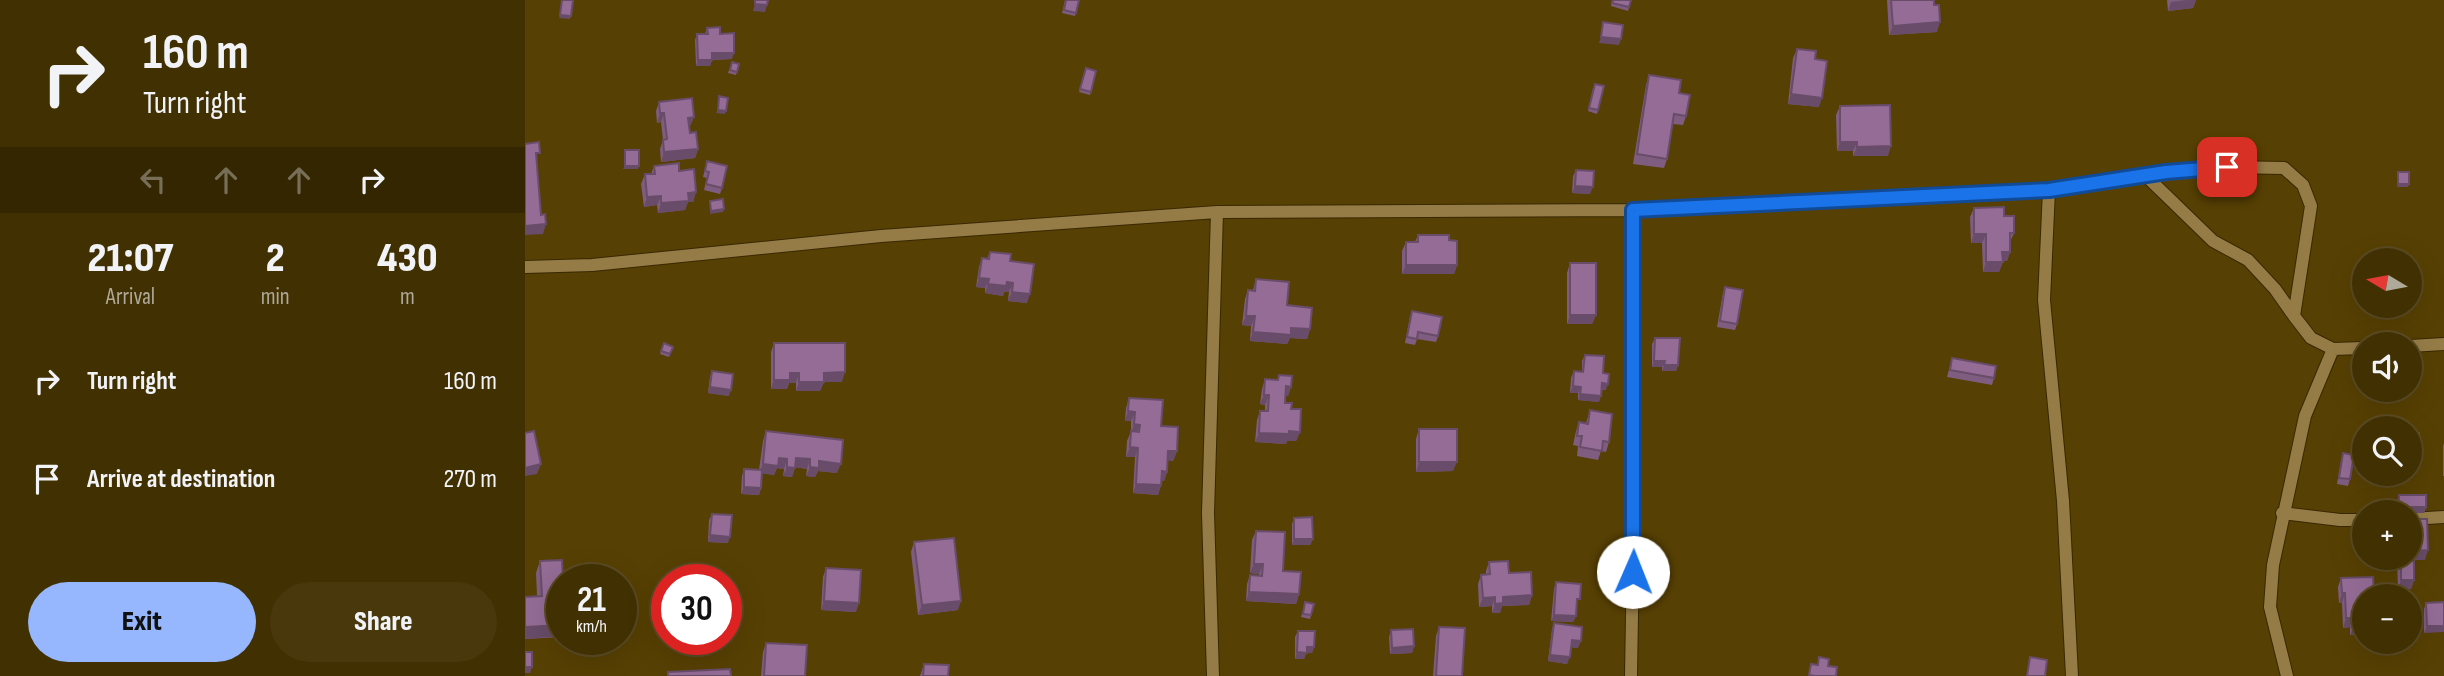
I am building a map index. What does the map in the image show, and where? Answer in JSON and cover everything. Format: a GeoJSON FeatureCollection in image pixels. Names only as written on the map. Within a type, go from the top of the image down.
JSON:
{"type":"FeatureCollection","features":[{"type":"Feature","properties":{"kind":"street"},"geometry":{"type":"LineString","coordinates":[[525,267],[592,265],[881,236],[1217,212],[1633,210],[2049,190],[2145,175],[2227,167],[2284,169],[2303,185],[2311,206],[2294,316]]}},
{"type":"Feature","properties":{"kind":"street"},"geometry":{"type":"LineString","coordinates":[[2145,175],[2213,241],[2248,260],[2275,289],[2311,338],[2333,349],[2352,348]]}},
{"type":"Feature","properties":{"kind":"street"},"geometry":{"type":"LineString","coordinates":[[2049,190],[2044,300],[2063,501],[2072,676]]}},
{"type":"Feature","properties":{"kind":"street"},"geometry":{"type":"LineString","coordinates":[[1631,676],[1634,494],[1633,210]]}},
{"type":"Feature","properties":{"kind":"street"},"geometry":{"type":"LineString","coordinates":[[1213,676],[1208,513],[1217,212]]}},
{"type":"Feature","properties":{"kind":"street"},"geometry":{"type":"LineString","coordinates":[[2422,345],[2444,344]]}},
{"type":"Feature","properties":{"kind":"street"},"geometry":{"type":"LineString","coordinates":[[2287,676],[2270,607],[2273,565],[2282,513],[2305,416],[2333,349]]}},
{"type":"Feature","properties":{"kind":"street"},"geometry":{"type":"LineString","coordinates":[[2282,513],[2352,520]]}},
{"type":"Feature","properties":{"kind":"street"},"geometry":{"type":"LineString","coordinates":[[2422,518],[2444,517]]}},
{"type":"Feature","properties":{"kind":"building"},"geometry":{"type":"Polygon","coordinates":[[[562,0],[573,0],[571,16],[560,15],[562,0]]]}},
{"type":"Feature","properties":{"kind":"building"},"geometry":{"type":"Polygon","coordinates":[[[755,0],[768,0],[767,5],[755,4],[755,0]]]}},
{"type":"Feature","properties":{"kind":"building"},"geometry":{"type":"Polygon","coordinates":[[[1066,0],[1079,0],[1076,13],[1064,10],[1066,0]]]}},
{"type":"Feature","properties":{"kind":"building"},"geometry":{"type":"Polygon","coordinates":[[[1613,0],[1631,0],[1629,7],[1612,3],[1613,0]]]}},
{"type":"Feature","properties":{"kind":"building"},"geometry":{"type":"Polygon","coordinates":[[[1891,0],[1934,0],[1934,5],[1939,5],[1940,22],[1893,26],[1891,0]]]}},
{"type":"Feature","properties":{"kind":"building"},"geometry":{"type":"Polygon","coordinates":[[[1603,22],[1623,25],[1621,39],[1601,37],[1603,22]]]}},
{"type":"Feature","properties":{"kind":"building"},"geometry":{"type":"Polygon","coordinates":[[[720,27],[720,34],[734,33],[734,53],[712,53],[712,60],[698,60],[697,34],[708,34],[707,28],[720,27]]]}},
{"type":"Feature","properties":{"kind":"building"},"geometry":{"type":"Polygon","coordinates":[[[1797,49],[1816,51],[1815,59],[1827,61],[1822,98],[1791,94],[1797,49]]]}},
{"type":"Feature","properties":{"kind":"building"},"geometry":{"type":"Polygon","coordinates":[[[732,62],[739,64],[737,72],[730,70],[732,62]]]}},
{"type":"Feature","properties":{"kind":"building"},"geometry":{"type":"Polygon","coordinates":[[[1086,68],[1096,71],[1091,92],[1080,89],[1086,68]]]}},
{"type":"Feature","properties":{"kind":"building"},"geometry":{"type":"Polygon","coordinates":[[[1649,75],[1681,80],[1679,93],[1690,95],[1686,116],[1674,114],[1667,159],[1637,154],[1649,75]]]}},
{"type":"Feature","properties":{"kind":"building"},"geometry":{"type":"Polygon","coordinates":[[[1595,84],[1604,86],[1598,110],[1589,108],[1595,84]]]}},
{"type":"Feature","properties":{"kind":"building"},"geometry":{"type":"Polygon","coordinates":[[[719,96],[728,98],[726,111],[718,110],[719,96]]]}},
{"type":"Feature","properties":{"kind":"building"},"geometry":{"type":"Polygon","coordinates":[[[692,98],[694,117],[688,118],[690,133],[696,132],[698,149],[664,152],[663,140],[667,139],[664,113],[660,113],[659,102],[692,98]]]}},
{"type":"Feature","properties":{"kind":"building"},"geometry":{"type":"Polygon","coordinates":[[[1890,105],[1891,146],[1857,147],[1857,142],[1840,142],[1840,106],[1890,105]]]}},
{"type":"Feature","properties":{"kind":"building"},"geometry":{"type":"Polygon","coordinates":[[[539,142],[540,153],[536,153],[541,215],[545,214],[546,224],[525,226],[525,144],[539,142]]]}},
{"type":"Feature","properties":{"kind":"building"},"geometry":{"type":"Polygon","coordinates":[[[625,150],[639,150],[639,166],[625,166],[625,150]]]}},
{"type":"Feature","properties":{"kind":"building"},"geometry":{"type":"Polygon","coordinates":[[[707,161],[727,166],[722,188],[706,184],[709,172],[705,171],[707,161]]]}},
{"type":"Feature","properties":{"kind":"building"},"geometry":{"type":"Polygon","coordinates":[[[679,163],[679,171],[694,169],[696,192],[688,193],[689,201],[661,203],[661,196],[647,197],[645,174],[655,174],[654,166],[679,163]]]}},
{"type":"Feature","properties":{"kind":"building"},"geometry":{"type":"Polygon","coordinates":[[[1576,170],[1594,171],[1593,187],[1575,186],[1576,170]]]}},
{"type":"Feature","properties":{"kind":"building"},"geometry":{"type":"Polygon","coordinates":[[[2398,172],[2409,172],[2409,184],[2398,184],[2398,172]]]}},
{"type":"Feature","properties":{"kind":"building"},"geometry":{"type":"Polygon","coordinates":[[[723,199],[724,209],[711,211],[710,201],[723,199]]]}},
{"type":"Feature","properties":{"kind":"building"},"geometry":{"type":"Polygon","coordinates":[[[2004,207],[2004,216],[2014,216],[2010,252],[2002,252],[2003,262],[1986,262],[1986,234],[1974,234],[1974,208],[2004,207]]]}},
{"type":"Feature","properties":{"kind":"building"},"geometry":{"type":"Polygon","coordinates":[[[1418,235],[1449,235],[1449,240],[1457,241],[1457,265],[1406,265],[1406,242],[1418,242],[1418,235]]]}},
{"type":"Feature","properties":{"kind":"building"},"geometry":{"type":"Polygon","coordinates":[[[990,252],[1011,254],[1010,261],[1034,264],[1030,294],[1012,292],[1013,283],[1007,282],[1006,286],[988,284],[989,279],[979,278],[982,258],[989,259],[990,252]]]}},
{"type":"Feature","properties":{"kind":"building"},"geometry":{"type":"Polygon","coordinates":[[[1570,263],[1596,263],[1596,315],[1570,315],[1570,263]]]}},
{"type":"Feature","properties":{"kind":"building"},"geometry":{"type":"Polygon","coordinates":[[[1256,279],[1289,282],[1287,305],[1312,308],[1310,329],[1291,328],[1291,335],[1253,332],[1255,316],[1246,316],[1248,290],[1255,291],[1256,279]]]}},
{"type":"Feature","properties":{"kind":"building"},"geometry":{"type":"Polygon","coordinates":[[[1725,287],[1743,290],[1737,324],[1720,321],[1725,287]]]}},
{"type":"Feature","properties":{"kind":"building"},"geometry":{"type":"Polygon","coordinates":[[[1412,311],[1442,317],[1438,336],[1418,332],[1417,339],[1407,337],[1412,311]]]}},
{"type":"Feature","properties":{"kind":"building"},"geometry":{"type":"Polygon","coordinates":[[[1655,338],[1680,338],[1678,365],[1664,365],[1665,361],[1654,361],[1655,338]]]}},
{"type":"Feature","properties":{"kind":"building"},"geometry":{"type":"Polygon","coordinates":[[[664,343],[673,347],[670,354],[661,351],[664,343]]]}},
{"type":"Feature","properties":{"kind":"building"},"geometry":{"type":"Polygon","coordinates":[[[774,343],[845,343],[845,372],[824,373],[824,382],[799,382],[799,373],[790,373],[790,380],[774,380],[774,343]]]}},
{"type":"Feature","properties":{"kind":"building"},"geometry":{"type":"Polygon","coordinates":[[[1585,355],[1604,356],[1603,373],[1609,374],[1608,384],[1602,383],[1601,396],[1580,394],[1581,387],[1573,386],[1574,371],[1583,372],[1585,355]]]}},
{"type":"Feature","properties":{"kind":"building"},"geometry":{"type":"Polygon","coordinates":[[[1952,358],[1996,366],[1994,378],[1950,370],[1952,358]]]}},
{"type":"Feature","properties":{"kind":"building"},"geometry":{"type":"Polygon","coordinates":[[[712,371],[733,374],[731,390],[710,387],[712,371]]]}},
{"type":"Feature","properties":{"kind":"building"},"geometry":{"type":"Polygon","coordinates":[[[1279,375],[1292,376],[1291,387],[1286,386],[1285,403],[1292,403],[1291,409],[1301,409],[1300,432],[1259,433],[1260,411],[1268,411],[1269,395],[1264,395],[1265,379],[1278,380],[1279,375]]]}},
{"type":"Feature","properties":{"kind":"building"},"geometry":{"type":"Polygon","coordinates":[[[1129,398],[1163,400],[1161,426],[1178,427],[1177,451],[1168,451],[1167,472],[1162,471],[1161,485],[1136,484],[1138,448],[1130,447],[1131,431],[1139,432],[1140,425],[1134,424],[1135,412],[1128,411],[1129,398]]]}},
{"type":"Feature","properties":{"kind":"building"},"geometry":{"type":"Polygon","coordinates":[[[1590,410],[1612,414],[1609,442],[1603,441],[1602,451],[1580,447],[1582,436],[1577,436],[1579,422],[1588,424],[1590,410]]]}},
{"type":"Feature","properties":{"kind":"building"},"geometry":{"type":"Polygon","coordinates":[[[1419,429],[1457,429],[1457,462],[1419,462],[1419,429]]]}},
{"type":"Feature","properties":{"kind":"building"},"geometry":{"type":"Polygon","coordinates":[[[534,431],[541,464],[525,468],[525,433],[534,431]]]}},
{"type":"Feature","properties":{"kind":"building"},"geometry":{"type":"Polygon","coordinates":[[[766,431],[843,440],[841,464],[819,461],[819,468],[810,467],[810,459],[796,458],[795,468],[787,467],[787,459],[779,458],[778,466],[763,464],[766,431]]]}},
{"type":"Feature","properties":{"kind":"building"},"geometry":{"type":"Polygon","coordinates":[[[2343,453],[2352,455],[2350,479],[2339,478],[2343,453]]]}},
{"type":"Feature","properties":{"kind":"building"},"geometry":{"type":"Polygon","coordinates":[[[744,469],[762,470],[761,488],[744,487],[744,469]]]}},
{"type":"Feature","properties":{"kind":"building"},"geometry":{"type":"Polygon","coordinates":[[[2399,495],[2426,495],[2426,507],[2422,507],[2422,500],[2399,500],[2399,495]]]}},
{"type":"Feature","properties":{"kind":"building"},"geometry":{"type":"Polygon","coordinates":[[[712,514],[732,515],[730,537],[710,535],[712,514]]]}},
{"type":"Feature","properties":{"kind":"building"},"geometry":{"type":"Polygon","coordinates":[[[1312,517],[1313,539],[1294,539],[1294,518],[1312,517]]]}},
{"type":"Feature","properties":{"kind":"building"},"geometry":{"type":"Polygon","coordinates":[[[2422,519],[2427,519],[2428,550],[2422,550],[2422,519]]]}},
{"type":"Feature","properties":{"kind":"building"},"geometry":{"type":"Polygon","coordinates":[[[1256,531],[1285,532],[1283,571],[1301,572],[1299,594],[1249,592],[1250,575],[1262,576],[1263,564],[1254,564],[1256,531]]]}},
{"type":"Feature","properties":{"kind":"building"},"geometry":{"type":"Polygon","coordinates":[[[954,538],[961,601],[922,605],[914,542],[954,538]]]}},
{"type":"Feature","properties":{"kind":"building"},"geometry":{"type":"Polygon","coordinates":[[[562,560],[562,564],[546,564],[546,626],[525,627],[525,597],[542,596],[540,561],[562,560]]]}},
{"type":"Feature","properties":{"kind":"building"},"geometry":{"type":"Polygon","coordinates":[[[1508,561],[1509,573],[1531,572],[1532,595],[1503,597],[1503,603],[1495,604],[1495,597],[1483,598],[1481,575],[1490,574],[1489,562],[1508,561]]]}},
{"type":"Feature","properties":{"kind":"building"},"geometry":{"type":"Polygon","coordinates":[[[826,568],[861,570],[859,603],[824,601],[826,568]]]}},
{"type":"Feature","properties":{"kind":"building"},"geometry":{"type":"Polygon","coordinates":[[[2401,570],[2414,570],[2414,580],[2401,580],[2401,570]]]}},
{"type":"Feature","properties":{"kind":"building"},"geometry":{"type":"Polygon","coordinates":[[[2373,577],[2373,584],[2352,584],[2352,618],[2346,618],[2345,593],[2342,593],[2341,578],[2373,577]]]}},
{"type":"Feature","properties":{"kind":"building"},"geometry":{"type":"Polygon","coordinates":[[[1556,582],[1581,584],[1576,616],[1554,615],[1556,582]]]}},
{"type":"Feature","properties":{"kind":"building"},"geometry":{"type":"Polygon","coordinates":[[[1305,602],[1314,604],[1311,615],[1303,614],[1305,602]]]}},
{"type":"Feature","properties":{"kind":"building"},"geometry":{"type":"Polygon","coordinates":[[[2444,602],[2444,626],[2427,626],[2426,603],[2444,602]]]}},
{"type":"Feature","properties":{"kind":"building"},"geometry":{"type":"Polygon","coordinates":[[[1554,623],[1582,627],[1581,641],[1572,640],[1570,657],[1550,655],[1554,623]]]}},
{"type":"Feature","properties":{"kind":"building"},"geometry":{"type":"Polygon","coordinates":[[[1439,627],[1465,628],[1462,676],[1436,676],[1439,627]]]}},
{"type":"Feature","properties":{"kind":"building"},"geometry":{"type":"Polygon","coordinates":[[[1413,629],[1414,646],[1392,648],[1391,630],[1413,629]]]}},
{"type":"Feature","properties":{"kind":"building"},"geometry":{"type":"Polygon","coordinates":[[[1298,631],[1315,631],[1314,647],[1307,647],[1307,653],[1297,652],[1298,631]]]}},
{"type":"Feature","properties":{"kind":"building"},"geometry":{"type":"Polygon","coordinates":[[[766,643],[807,645],[805,676],[764,676],[766,643]]]}},
{"type":"Feature","properties":{"kind":"building"},"geometry":{"type":"Polygon","coordinates":[[[525,652],[532,652],[532,667],[525,667],[525,652]]]}},
{"type":"Feature","properties":{"kind":"building"},"geometry":{"type":"Polygon","coordinates":[[[1819,657],[1829,659],[1828,666],[1837,667],[1836,676],[1809,675],[1811,664],[1818,665],[1819,657]]]}},
{"type":"Feature","properties":{"kind":"building"},"geometry":{"type":"Polygon","coordinates":[[[2030,657],[2047,660],[2045,676],[2027,676],[2030,657]]]}},
{"type":"Feature","properties":{"kind":"building"},"geometry":{"type":"Polygon","coordinates":[[[924,664],[949,665],[948,676],[923,676],[924,664]]]}},
{"type":"Feature","properties":{"kind":"building"},"geometry":{"type":"Polygon","coordinates":[[[730,669],[731,676],[668,676],[668,672],[730,669]]]}},
{"type":"Feature","properties":{"kind":"route"},"geometry":{"type":"LineString","coordinates":[[1633,572],[1633,210],[2049,190],[2166,172],[2227,167]]}}]}
